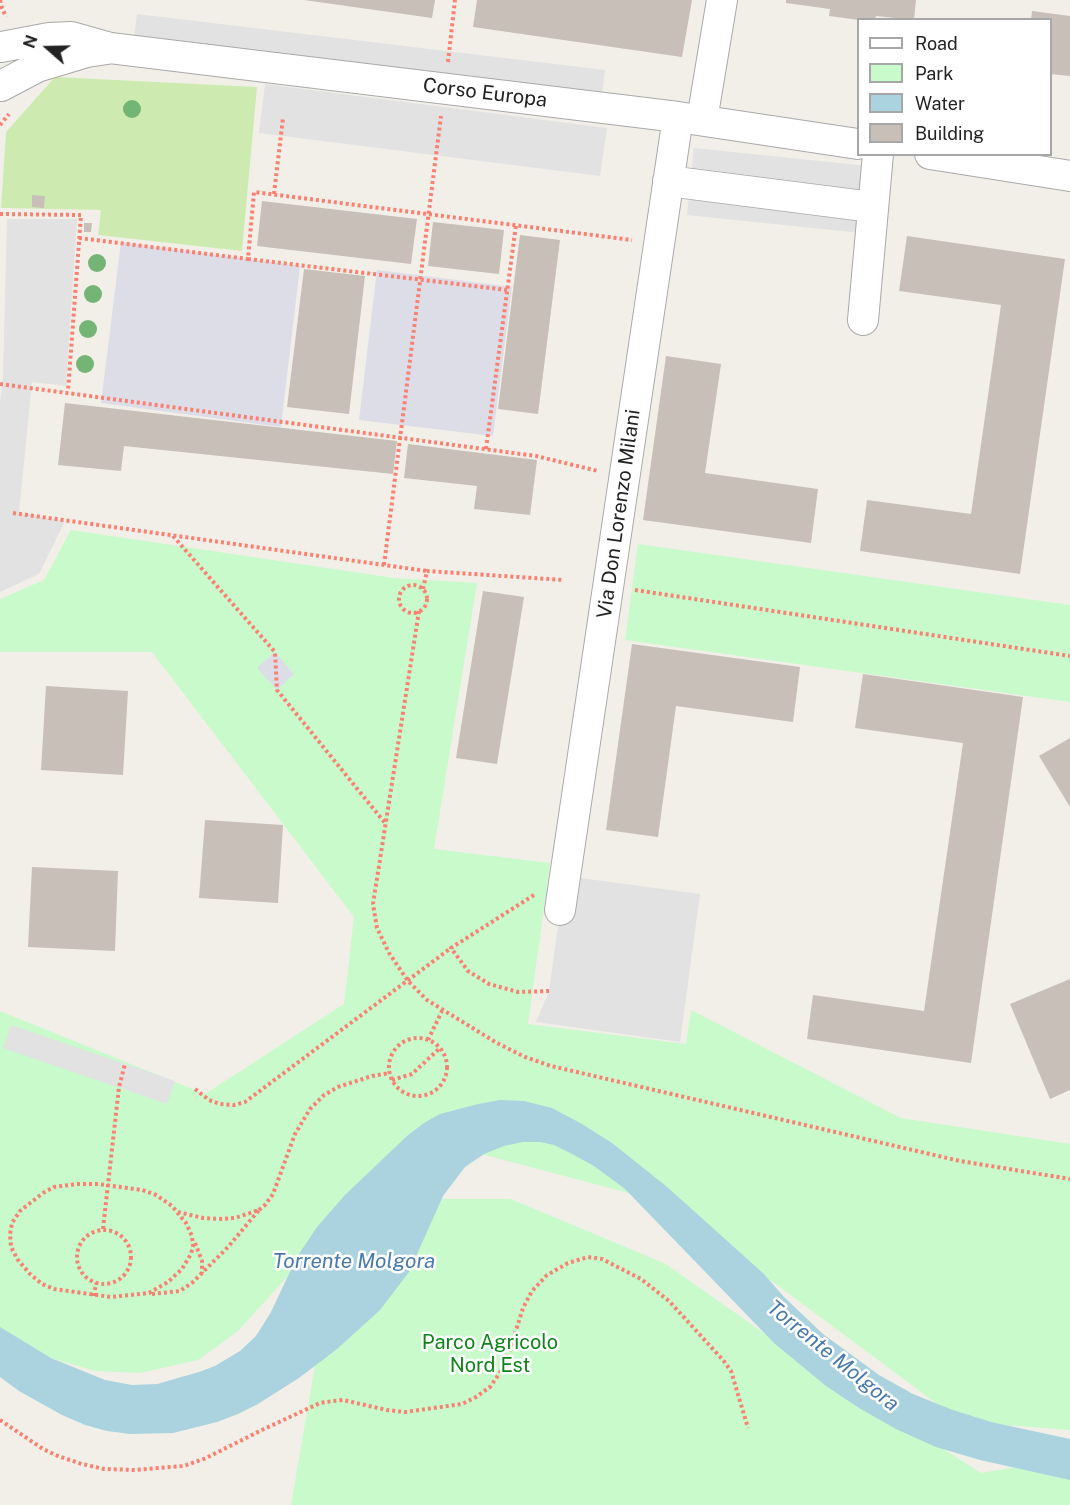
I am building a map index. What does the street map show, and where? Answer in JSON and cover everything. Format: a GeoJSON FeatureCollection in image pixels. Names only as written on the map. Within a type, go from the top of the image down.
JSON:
{"type":"FeatureCollection","features":[{"type":"Feature","properties":{"kind":"street","name":"Via Don Lorenzo Milani"},"geometry":{"type":"LineString","coordinates":[[560,910],[668,181],[690,119],[722,0]]}},
{"type":"Feature","properties":{"kind":"street","name":"Corso Europa"},"geometry":{"type":"LineString","coordinates":[[1,46],[56,37],[79,39],[110,48],[446,75],[690,119],[857,144]]}},
{"type":"Feature","properties":{"kind":"street"},"geometry":{"type":"LineString","coordinates":[[1,46],[6,67],[1,87]]}},
{"type":"Feature","properties":{"kind":"street","name":"Corso Europa"},"geometry":{"type":"LineString","coordinates":[[1,87],[37,67],[87,52],[110,48]]}},
{"type":"Feature","properties":{"kind":"street"},"geometry":{"type":"LineString","coordinates":[[863,320],[878,156]]}},
{"type":"Feature","properties":{"kind":"street"},"geometry":{"type":"LineString","coordinates":[[943,156],[1070,176]]}},
{"type":"Feature","properties":{"kind":"street"},"geometry":{"type":"LineString","coordinates":[[668,181],[872,207]]}},
{"type":"Feature","properties":{"kind":"path"},"geometry":{"type":"LineString","coordinates":[[384,565],[455,0]]}},
{"type":"Feature","properties":{"kind":"path"},"geometry":{"type":"LineString","coordinates":[[274,194],[283,118]]}},
{"type":"Feature","properties":{"kind":"path"},"geometry":{"type":"LineString","coordinates":[[248,258],[254,192],[659,243]]}},
{"type":"Feature","properties":{"kind":"path"},"geometry":{"type":"LineString","coordinates":[[0,214],[81,215],[68,391]]}},
{"type":"Feature","properties":{"kind":"path"},"geometry":{"type":"LineString","coordinates":[[486,449],[516,225]]}},
{"type":"Feature","properties":{"kind":"path"},"geometry":{"type":"LineString","coordinates":[[79,238],[507,290]]}},
{"type":"Feature","properties":{"kind":"path"},"geometry":{"type":"LineString","coordinates":[[0,384],[68,391],[536,456],[624,477]]}},
{"type":"Feature","properties":{"kind":"path"},"geometry":{"type":"LineString","coordinates":[[13,513],[427,571],[564,580]]}},
{"type":"Feature","properties":{"kind":"path"},"geometry":{"type":"LineString","coordinates":[[173,536],[275,652],[277,690],[385,824]]}},
{"type":"Feature","properties":{"kind":"path"},"geometry":{"type":"LineString","coordinates":[[423,590],[416,586],[407,586],[399,597],[400,604],[411,613],[423,608],[427,601],[423,590],[427,571]]}},
{"type":"Feature","properties":{"kind":"path"},"geometry":{"type":"LineString","coordinates":[[625,588],[1070,656]]}},
{"type":"Feature","properties":{"kind":"path"},"geometry":{"type":"LineString","coordinates":[[419,611],[373,904],[374,917],[381,939],[408,981],[427,1000],[516,1053],[558,1068],[960,1161],[1070,1179]]}},
{"type":"Feature","properties":{"kind":"path"},"geometry":{"type":"LineString","coordinates":[[195,1089],[209,1100],[220,1104],[234,1105],[245,1102],[451,948],[565,876]]}},
{"type":"Feature","properties":{"kind":"path"},"geometry":{"type":"LineString","coordinates":[[451,948],[468,971],[489,984],[518,992],[549,991]]}},
{"type":"Feature","properties":{"kind":"path"},"geometry":{"type":"LineString","coordinates":[[428,1040],[442,1011]]}},
{"type":"Feature","properties":{"kind":"path"},"geometry":{"type":"LineString","coordinates":[[413,1039],[428,1040],[440,1048],[447,1063],[444,1082],[435,1091],[425,1096],[411,1096],[399,1090],[390,1073],[392,1055],[401,1044],[413,1039]]}},
{"type":"Feature","properties":{"kind":"path"},"geometry":{"type":"LineString","coordinates":[[392,1080],[412,1074],[440,1048]]}},
{"type":"Feature","properties":{"kind":"path"},"geometry":{"type":"LineString","coordinates":[[103,1230],[119,1087],[125,1064]]}},
{"type":"Feature","properties":{"kind":"path"},"geometry":{"type":"LineString","coordinates":[[202,1274],[200,1255],[189,1227],[164,1199],[151,1192],[108,1184],[66,1185],[48,1190],[20,1211],[12,1223],[10,1244],[16,1257],[42,1284],[63,1292],[111,1298],[180,1291],[202,1274],[266,1205],[273,1194],[295,1134],[310,1109],[324,1095],[338,1087],[356,1080],[390,1073]]}},
{"type":"Feature","properties":{"kind":"path"},"geometry":{"type":"LineString","coordinates":[[178,1212],[203,1218],[222,1219],[235,1218],[259,1210]]}},
{"type":"Feature","properties":{"kind":"path"},"geometry":{"type":"LineString","coordinates":[[103,1230],[116,1232],[124,1238],[130,1248],[131,1261],[128,1271],[117,1281],[106,1284],[88,1279],[81,1271],[77,1261],[80,1244],[88,1235],[103,1230]]}},
{"type":"Feature","properties":{"kind":"path"},"geometry":{"type":"LineString","coordinates":[[143,1294],[164,1285],[182,1269],[191,1254],[193,1240]]}},
{"type":"Feature","properties":{"kind":"path"},"geometry":{"type":"LineString","coordinates":[[0,1420],[43,1449],[71,1461],[104,1468],[135,1470],[184,1466],[206,1458],[320,1403],[343,1400],[405,1412],[462,1404],[490,1387],[499,1374],[507,1359],[523,1308],[532,1291],[547,1275],[568,1263],[588,1257],[602,1259],[641,1279],[669,1300],[731,1371],[748,1428]]}},
{"type":"Feature","properties":{"kind":"path"},"geometry":{"type":"LineString","coordinates":[[94,1296],[96,1283]]}},
{"type":"Feature","properties":{"kind":"green space"},"geometry":{"type":"Polygon","coordinates":[[[55,77],[257,87],[242,251],[98,235],[101,210],[1,208],[6,132],[55,77]]]}},
{"type":"Feature","properties":{"kind":"green space"},"geometry":{"type":"Polygon","coordinates":[[[71,530],[394,578],[477,583],[434,849],[550,863],[528,1024],[686,1044],[691,1010],[901,1118],[1070,1144],[1070,1430],[991,1424],[944,1409],[777,1285],[690,1225],[640,1196],[466,1150],[289,1275],[237,1332],[198,1360],[140,1373],[95,1371],[24,1350],[0,1333],[0,1011],[205,1094],[344,1004],[354,917],[152,652],[0,652],[0,599],[44,580],[71,530]]]}},
{"type":"Feature","properties":{"kind":"green space"},"geometry":{"type":"Polygon","coordinates":[[[638,544],[1070,605],[1070,702],[625,640],[638,544]]]}},
{"type":"Feature","properties":{"kind":"green space","name":"Parco Agricolo Nord Est"},"geometry":{"type":"Polygon","coordinates":[[[430,1199],[511,1199],[666,1264],[792,1353],[981,1473],[1046,1462],[1070,1462],[1070,1505],[291,1505],[326,1301],[430,1199]]]}},
{"type":"Feature","properties":{"kind":"shaded area"},"geometry":{"type":"Polygon","coordinates":[[[137,14],[605,70],[602,94],[134,38],[137,14]]]}},
{"type":"Feature","properties":{"kind":"shaded area"},"geometry":{"type":"Polygon","coordinates":[[[265,84],[607,128],[600,176],[259,133],[265,84]]]}},
{"type":"Feature","properties":{"kind":"shaded area"},"geometry":{"type":"Polygon","coordinates":[[[694,148],[868,166],[861,233],[687,215],[694,148]]]}},
{"type":"Feature","properties":{"kind":"shaded area"},"geometry":{"type":"Polygon","coordinates":[[[7,219],[77,219],[66,386],[32,382],[19,513],[65,521],[39,574],[0,592],[0,404],[3,375],[7,219]]]}},
{"type":"Feature","properties":{"kind":"shaded area"},"geometry":{"type":"Polygon","coordinates":[[[121,242],[300,266],[281,427],[101,403],[121,242]]]}},
{"type":"Feature","properties":{"kind":"shaded area"},"geometry":{"type":"Polygon","coordinates":[[[377,270],[512,287],[493,436],[359,420],[377,270]]]}},
{"type":"Feature","properties":{"kind":"shaded area"},"geometry":{"type":"Polygon","coordinates":[[[275,652],[294,674],[277,690],[257,668],[275,652]]]}},
{"type":"Feature","properties":{"kind":"shaded area"},"geometry":{"type":"Polygon","coordinates":[[[565,876],[700,894],[680,1042],[536,1022],[549,991],[565,876]]]}},
{"type":"Feature","properties":{"kind":"shaded area"},"geometry":{"type":"Polygon","coordinates":[[[11,1025],[175,1081],[167,1104],[3,1048],[11,1025]]]}},
{"type":"Feature","properties":{"kind":"water","name":"Torrente Molgora"},"geometry":{"type":"Polygon","coordinates":[[[500,1100],[524,1101],[552,1108],[612,1143],[666,1186],[764,1274],[784,1297],[823,1334],[879,1375],[913,1394],[950,1409],[991,1422],[1070,1439],[1070,1480],[980,1460],[936,1447],[896,1429],[859,1408],[826,1386],[774,1343],[625,1189],[594,1166],[554,1145],[540,1142],[523,1142],[504,1146],[484,1154],[465,1167],[443,1196],[409,1272],[380,1310],[337,1349],[299,1378],[238,1414],[173,1433],[130,1434],[107,1431],[62,1415],[19,1391],[0,1377],[0,1327],[51,1358],[105,1380],[132,1385],[157,1384],[215,1366],[240,1351],[256,1336],[271,1312],[297,1257],[317,1227],[345,1195],[407,1136],[440,1114],[500,1100]]]}},
{"type":"Feature","properties":{"kind":"building"},"geometry":{"type":"Polygon","coordinates":[[[304,0],[435,0],[432,18],[304,0]]]}},
{"type":"Feature","properties":{"kind":"building"},"geometry":{"type":"Polygon","coordinates":[[[477,0],[692,0],[682,57],[473,27],[477,0]]]}},
{"type":"Feature","properties":{"kind":"building"},"geometry":{"type":"Polygon","coordinates":[[[786,0],[916,0],[914,18],[876,16],[876,18],[857,20],[829,16],[830,9],[786,3],[786,0]]]}},
{"type":"Feature","properties":{"kind":"building"},"geometry":{"type":"Polygon","coordinates":[[[1032,11],[1070,16],[1070,76],[1052,74],[1052,18],[1031,18],[1032,11]]]}},
{"type":"Feature","properties":{"kind":"building"},"geometry":{"type":"Polygon","coordinates":[[[32,195],[45,196],[44,208],[32,207],[32,195]]]}},
{"type":"Feature","properties":{"kind":"building"},"geometry":{"type":"Polygon","coordinates":[[[262,201],[417,219],[411,264],[257,246],[262,201]]]}},
{"type":"Feature","properties":{"kind":"building"},"geometry":{"type":"Polygon","coordinates":[[[433,222],[504,230],[499,274],[428,266],[433,222]]]}},
{"type":"Feature","properties":{"kind":"building"},"geometry":{"type":"Polygon","coordinates":[[[84,223],[92,223],[91,232],[84,232],[84,223]]]}},
{"type":"Feature","properties":{"kind":"building"},"geometry":{"type":"Polygon","coordinates":[[[520,235],[560,240],[538,414],[498,409],[520,235]]]}},
{"type":"Feature","properties":{"kind":"building"},"geometry":{"type":"Polygon","coordinates":[[[907,236],[1065,259],[1020,574],[860,551],[867,500],[971,514],[1001,305],[899,291],[907,236]]]}},
{"type":"Feature","properties":{"kind":"building"},"geometry":{"type":"Polygon","coordinates":[[[304,269],[365,276],[349,414],[287,407],[304,269]]]}},
{"type":"Feature","properties":{"kind":"building"},"geometry":{"type":"Polygon","coordinates":[[[666,356],[721,364],[705,473],[818,489],[811,543],[643,520],[666,356]]]}},
{"type":"Feature","properties":{"kind":"building"},"geometry":{"type":"Polygon","coordinates":[[[65,403],[397,441],[393,474],[124,446],[121,471],[58,465],[65,403]]]}},
{"type":"Feature","properties":{"kind":"building"},"geometry":{"type":"Polygon","coordinates":[[[408,444],[537,460],[530,515],[474,509],[477,486],[404,478],[408,444]]]}},
{"type":"Feature","properties":{"kind":"building"},"geometry":{"type":"Polygon","coordinates":[[[483,591],[524,597],[497,764],[456,758],[483,591]]]}},
{"type":"Feature","properties":{"kind":"building"},"geometry":{"type":"Polygon","coordinates":[[[632,644],[800,667],[793,722],[676,706],[658,837],[606,830],[632,644]]]}},
{"type":"Feature","properties":{"kind":"building"},"geometry":{"type":"Polygon","coordinates":[[[863,674],[1023,697],[971,1063],[807,1039],[813,995],[924,1011],[963,743],[855,728],[863,674]]]}},
{"type":"Feature","properties":{"kind":"building"},"geometry":{"type":"Polygon","coordinates":[[[46,686],[128,691],[123,775],[41,770],[46,686]]]}},
{"type":"Feature","properties":{"kind":"building"},"geometry":{"type":"Polygon","coordinates":[[[1070,738],[1070,807],[1039,756],[1070,738]]]}},
{"type":"Feature","properties":{"kind":"building"},"geometry":{"type":"Polygon","coordinates":[[[205,820],[283,825],[278,903],[199,898],[205,820]]]}},
{"type":"Feature","properties":{"kind":"building"},"geometry":{"type":"Polygon","coordinates":[[[32,867],[118,871],[115,951],[28,947],[32,867]]]}},
{"type":"Feature","properties":{"kind":"building"},"geometry":{"type":"Polygon","coordinates":[[[1070,979],[1070,1090],[1050,1099],[1010,1004],[1070,979]]]}}]}
